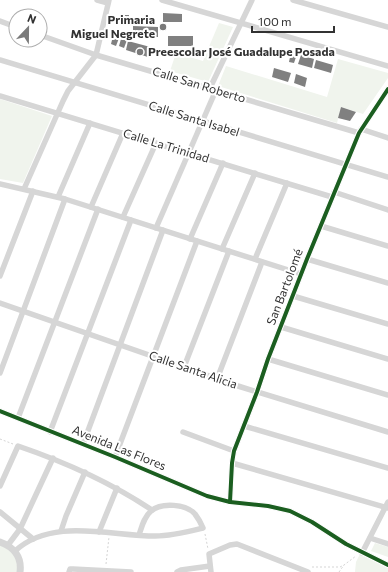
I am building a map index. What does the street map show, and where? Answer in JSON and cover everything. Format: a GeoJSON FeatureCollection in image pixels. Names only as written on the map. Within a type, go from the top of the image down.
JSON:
{"type":"FeatureCollection","features":[{"type":"Feature","properties":{"kind":"street"},"geometry":{"type":"LineString","coordinates":[[24,189],[68,91],[96,55],[108,2],[97,0]]}},
{"type":"Feature","properties":{"kind":"street"},"geometry":{"type":"LineString","coordinates":[[162,0],[388,66]]}},
{"type":"Feature","properties":{"kind":"street"},"geometry":{"type":"LineString","coordinates":[[210,88],[252,0]]}},
{"type":"Feature","properties":{"kind":"street"},"geometry":{"type":"LineString","coordinates":[[293,0],[388,27]]}},
{"type":"Feature","properties":{"kind":"street","name":"Calle San Roberto"},"geometry":{"type":"LineString","coordinates":[[48,38],[96,55],[388,138]]}},
{"type":"Feature","properties":{"kind":"street","name":"Calle Santa Isabel"},"geometry":{"type":"LineString","coordinates":[[0,60],[388,177]]}},
{"type":"Feature","properties":{"kind":"street","name":"San Bartolomé"},"geometry":{"type":"LineString","coordinates":[[230,502],[234,451],[268,359],[307,259],[360,131],[388,89]]}},
{"type":"Feature","properties":{"kind":"street"},"geometry":{"type":"LineString","coordinates":[[156,228],[204,121],[216,90]]}},
{"type":"Feature","properties":{"kind":"street","name":"Calle La Trinidad"},"geometry":{"type":"LineString","coordinates":[[0,96],[123,132],[223,164],[388,210]]}},
{"type":"Feature","properties":{"kind":"street"},"geometry":{"type":"LineString","coordinates":[[381,100],[388,103]]}},
{"type":"Feature","properties":{"kind":"street"},"geometry":{"type":"LineString","coordinates":[[58,197],[90,123]]}},
{"type":"Feature","properties":{"kind":"street"},"geometry":{"type":"LineString","coordinates":[[91,207],[123,132]]}},
{"type":"Feature","properties":{"kind":"street"},"geometry":{"type":"LineString","coordinates":[[123,217],[156,143]]}},
{"type":"Feature","properties":{"kind":"street"},"geometry":{"type":"LineString","coordinates":[[190,239],[223,164]]}},
{"type":"Feature","properties":{"kind":"street"},"geometry":{"type":"LineString","coordinates":[[222,249],[255,173]]}},
{"type":"Feature","properties":{"kind":"street"},"geometry":{"type":"LineString","coordinates":[[255,260],[288,183]]}},
{"type":"Feature","properties":{"kind":"street"},"geometry":{"type":"LineString","coordinates":[[0,184],[65,199],[301,274]]}},
{"type":"Feature","properties":{"kind":"street"},"geometry":{"type":"LineString","coordinates":[[0,276],[33,191]]}},
{"type":"Feature","properties":{"kind":"street"},"geometry":{"type":"LineString","coordinates":[[0,373],[65,199]]}},
{"type":"Feature","properties":{"kind":"street"},"geometry":{"type":"LineString","coordinates":[[18,418],[98,209]]}},
{"type":"Feature","properties":{"kind":"street"},"geometry":{"type":"LineString","coordinates":[[50,432],[130,220]]}},
{"type":"Feature","properties":{"kind":"street"},"geometry":{"type":"LineString","coordinates":[[321,226],[388,246]]}},
{"type":"Feature","properties":{"kind":"street"},"geometry":{"type":"LineString","coordinates":[[83,444],[163,230]]}},
{"type":"Feature","properties":{"kind":"street"},"geometry":{"type":"LineString","coordinates":[[115,456],[196,241]]}},
{"type":"Feature","properties":{"kind":"street"},"geometry":{"type":"LineString","coordinates":[[184,367],[229,251]]}},
{"type":"Feature","properties":{"kind":"street"},"geometry":{"type":"LineString","coordinates":[[307,259],[388,283]]}},
{"type":"Feature","properties":{"kind":"street"},"geometry":{"type":"LineString","coordinates":[[217,379],[262,262]]}},
{"type":"Feature","properties":{"kind":"street"},"geometry":{"type":"LineString","coordinates":[[293,296],[388,324]]}},
{"type":"Feature","properties":{"kind":"street","name":"Calle Santa Alicia"},"geometry":{"type":"LineString","coordinates":[[0,303],[217,379],[388,432]]}},
{"type":"Feature","properties":{"kind":"street"},"geometry":{"type":"LineString","coordinates":[[281,327],[388,359]]}},
{"type":"Feature","properties":{"kind":"street"},"geometry":{"type":"LineString","coordinates":[[268,359],[388,395]]}},
{"type":"Feature","properties":{"kind":"street","name":"Avenida Las Flores"},"geometry":{"type":"LineString","coordinates":[[0,411],[50,432],[115,456],[208,496],[230,502],[268,506],[290,511],[312,522],[362,553],[388,565]]}},
{"type":"Feature","properties":{"kind":"street"},"geometry":{"type":"LineString","coordinates":[[244,426],[388,468]]}},
{"type":"Feature","properties":{"kind":"street"},"geometry":{"type":"LineString","coordinates":[[183,432],[234,451]]}},
{"type":"Feature","properties":{"kind":"street"},"geometry":{"type":"LineString","coordinates":[[0,486],[18,446],[53,458],[86,472],[117,488],[152,510]]}},
{"type":"Feature","properties":{"kind":"street"},"geometry":{"type":"LineString","coordinates":[[8,545],[20,529],[53,458]]}},
{"type":"Feature","properties":{"kind":"street"},"geometry":{"type":"LineString","coordinates":[[232,463],[387,505],[362,553]]}},
{"type":"Feature","properties":{"kind":"street"},"geometry":{"type":"LineString","coordinates":[[61,531],[66,516],[86,472]]}},
{"type":"Feature","properties":{"kind":"street"},"geometry":{"type":"LineString","coordinates":[[99,532],[117,488]]}},
{"type":"Feature","properties":{"kind":"street"},"geometry":{"type":"LineString","coordinates":[[15,550],[33,539],[61,531],[139,535],[168,535],[203,528],[194,514],[183,507],[168,505],[152,510],[144,521],[139,535]]}},
{"type":"Feature","properties":{"kind":"street"},"geometry":{"type":"LineString","coordinates":[[0,512],[33,539]]}},
{"type":"Feature","properties":{"kind":"street"},"geometry":{"type":"LineString","coordinates":[[370,538],[388,544]]}},
{"type":"Feature","properties":{"kind":"street"},"geometry":{"type":"LineString","coordinates":[[0,542],[15,550],[20,561],[20,572]]}},
{"type":"Feature","properties":{"kind":"street"},"geometry":{"type":"LineString","coordinates":[[177,572],[181,570],[211,569],[209,554],[230,545],[237,544],[309,570]]}},
{"type":"Feature","properties":{"kind":"street"},"geometry":{"type":"LineString","coordinates":[[69,572],[70,569],[131,572]]}},
{"type":"Feature","properties":{"kind":"path"},"geometry":{"type":"LineString","coordinates":[[0,439],[18,446]]}},
{"type":"Feature","properties":{"kind":"path"},"geometry":{"type":"LineString","coordinates":[[203,528],[209,554]]}},
{"type":"Feature","properties":{"kind":"path"},"geometry":{"type":"LineString","coordinates":[[106,570],[109,533]]}},
{"type":"Feature","properties":{"kind":"path"},"geometry":{"type":"LineString","coordinates":[[309,570],[340,567],[362,553]]}},
{"type":"Feature","properties":{"kind":"path"},"geometry":{"type":"LineString","coordinates":[[340,572],[344,565]]}},
{"type":"Feature","properties":{"kind":"shaded area"},"geometry":{"type":"Polygon","coordinates":[[[219,23],[233,27],[208,82],[170,71],[176,53],[203,61],[219,23]]]}},
{"type":"Feature","properties":{"kind":"shaded area"},"geometry":{"type":"Polygon","coordinates":[[[338,59],[388,73],[388,78],[363,114],[341,107],[337,123],[218,86],[226,66],[327,97],[338,59]]]}},
{"type":"Feature","properties":{"kind":"shaded area"},"geometry":{"type":"Polygon","coordinates":[[[0,99],[52,116],[23,183],[0,179],[0,99]]]}},
{"type":"Feature","properties":{"kind":"shaded area"},"geometry":{"type":"Polygon","coordinates":[[[375,543],[388,547],[388,557],[371,551],[375,543]]]}},
{"type":"Feature","properties":{"kind":"shaded area"},"geometry":{"type":"Polygon","coordinates":[[[0,544],[14,555],[17,562],[17,572],[0,572],[0,544]]]}},
{"type":"Feature","properties":{"kind":"shaded area"},"geometry":{"type":"Polygon","coordinates":[[[360,554],[388,566],[388,572],[355,572],[356,562],[360,554]]]}},
{"type":"Feature","properties":{"kind":"building"},"geometry":{"type":"Polygon","coordinates":[[[163,13],[182,14],[182,22],[163,22],[163,13]]]}},
{"type":"Feature","properties":{"kind":"building"},"geometry":{"type":"Polygon","coordinates":[[[120,15],[129,15],[129,22],[119,21],[120,15]]]}},
{"type":"Feature","properties":{"kind":"building"},"geometry":{"type":"Polygon","coordinates":[[[133,26],[158,27],[158,37],[133,37],[133,26]]]}},
{"type":"Feature","properties":{"kind":"building"},"geometry":{"type":"Polygon","coordinates":[[[113,36],[119,38],[116,46],[111,44],[113,36]]]}},
{"type":"Feature","properties":{"kind":"building"},"geometry":{"type":"Polygon","coordinates":[[[168,36],[193,36],[193,46],[168,46],[168,36]]]}},
{"type":"Feature","properties":{"kind":"building"},"geometry":{"type":"Polygon","coordinates":[[[121,39],[127,40],[124,48],[119,46],[121,39]]]}},
{"type":"Feature","properties":{"kind":"building"},"geometry":{"type":"Polygon","coordinates":[[[128,41],[154,48],[151,58],[126,50],[128,41]]]}},
{"type":"Feature","properties":{"kind":"building"},"geometry":{"type":"Polygon","coordinates":[[[291,52],[297,54],[294,63],[289,62],[291,52]]]}},
{"type":"Feature","properties":{"kind":"building"},"geometry":{"type":"Polygon","coordinates":[[[301,55],[314,59],[312,68],[298,64],[301,55]]]}},
{"type":"Feature","properties":{"kind":"building"},"geometry":{"type":"Polygon","coordinates":[[[316,60],[333,65],[331,73],[314,68],[316,60]]]}},
{"type":"Feature","properties":{"kind":"building"},"geometry":{"type":"Polygon","coordinates":[[[274,68],[291,73],[288,82],[272,77],[274,68]]]}},
{"type":"Feature","properties":{"kind":"building"},"geometry":{"type":"Polygon","coordinates":[[[296,74],[307,78],[305,87],[294,83],[296,74]]]}},
{"type":"Feature","properties":{"kind":"building"},"geometry":{"type":"Polygon","coordinates":[[[341,107],[356,112],[350,121],[338,118],[341,107]]]}},
{"type":"Feature","properties":{"kind":"cycle path"},"geometry":{"type":"LineString","coordinates":[[230,502],[234,451],[268,359],[359,133],[388,89]]}},
{"type":"Feature","properties":{"kind":"cycle path"},"geometry":{"type":"LineString","coordinates":[[0,411],[207,496],[230,502],[268,506],[290,511],[312,522],[346,544],[388,565]]}},
{"type":"Feature","properties":{"kind":"place","name":"Primaria Miguel Negrete"},"geometry":{"type":"Point","coordinates":[163,27]}},
{"type":"Feature","properties":{"kind":"place","name":"Preescolar José Guadalupe Posada"},"geometry":{"type":"Point","coordinates":[140,52]}}]}
